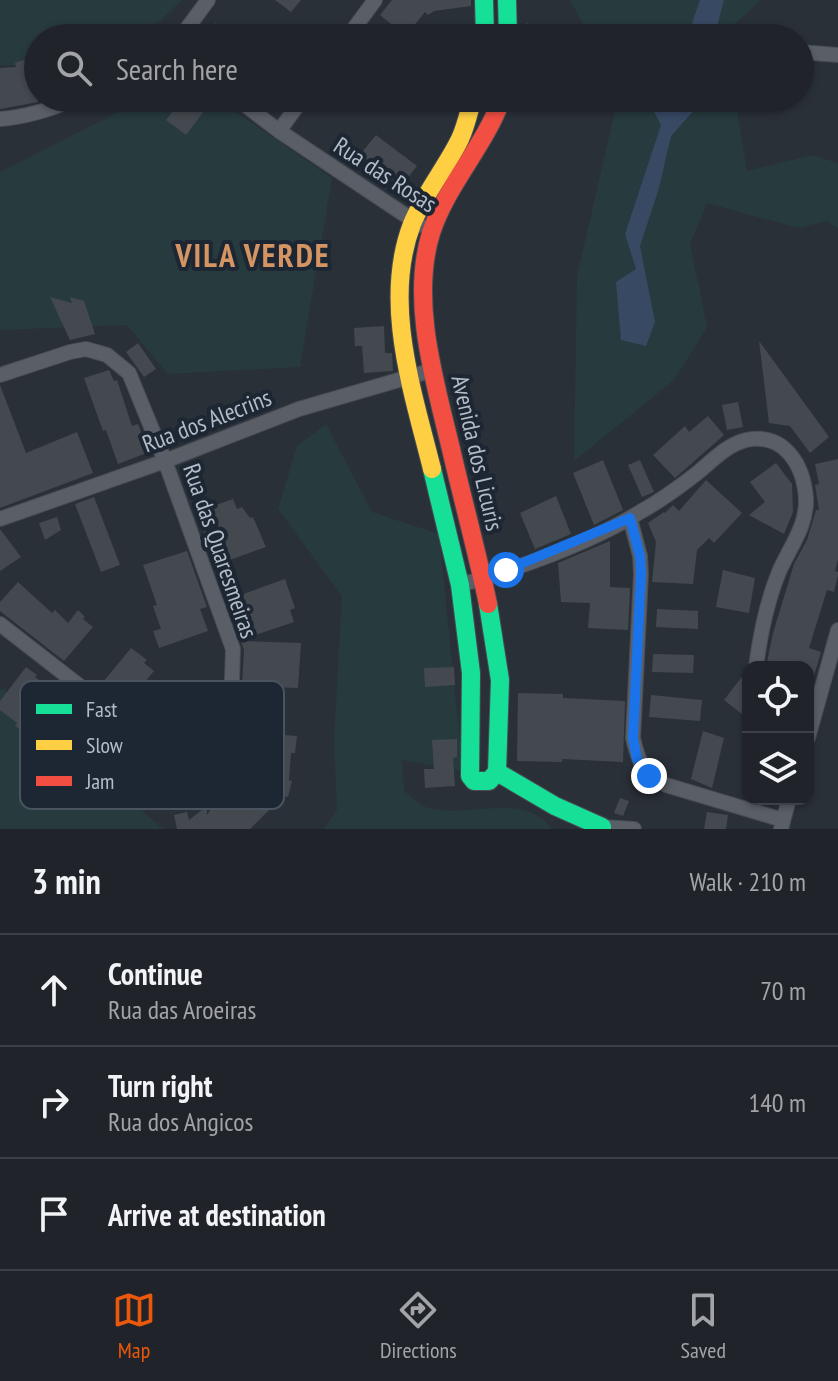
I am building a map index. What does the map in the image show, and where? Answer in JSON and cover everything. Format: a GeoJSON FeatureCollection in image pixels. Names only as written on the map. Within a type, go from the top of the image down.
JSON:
{"type":"FeatureCollection","features":[{"type":"Feature","properties":{"kind":"street"},"geometry":{"type":"LineString","coordinates":[[190,24],[208,0]]}},
{"type":"Feature","properties":{"kind":"street"},"geometry":{"type":"LineString","coordinates":[[357,24],[375,0]]}},
{"type":"Feature","properties":{"kind":"street"},"geometry":{"type":"LineString","coordinates":[[484,0],[485,24]]}},
{"type":"Feature","properties":{"kind":"street"},"geometry":{"type":"LineString","coordinates":[[507,0],[508,24]]}},
{"type":"Feature","properties":{"kind":"street"},"geometry":{"type":"LineString","coordinates":[[814,53],[838,55]]}},
{"type":"Feature","properties":{"kind":"street"},"geometry":{"type":"LineString","coordinates":[[0,119],[40,112]]}},
{"type":"Feature","properties":{"kind":"street","name":"Rua das Rosas"},"geometry":{"type":"LineString","coordinates":[[254,112],[432,232]]}},
{"type":"Feature","properties":{"kind":"street"},"geometry":{"type":"LineString","coordinates":[[279,131],[293,112]]}},
{"type":"Feature","properties":{"kind":"street","name":"Avenida dos Licuris"},"geometry":{"type":"LineString","coordinates":[[469,112],[461,137],[413,221],[404,249],[401,290],[402,332],[410,376],[460,585],[471,673],[470,776],[474,781],[489,781],[497,772],[500,671],[433,370],[425,318],[425,290],[427,247],[432,232],[439,215],[491,131],[497,112]]}},
{"type":"Feature","properties":{"kind":"street","name":"Rua das Quaresmeiras"},"geometry":{"type":"LineString","coordinates":[[0,375],[86,349],[107,355],[129,373],[165,461],[233,649],[231,681]]}},
{"type":"Feature","properties":{"kind":"street","name":"Rua dos Alecrins"},"geometry":{"type":"LineString","coordinates":[[0,519],[165,461],[299,409],[433,370]]}},
{"type":"Feature","properties":{"kind":"street"},"geometry":{"type":"LineString","coordinates":[[460,585],[552,553],[630,518],[671,493],[726,449],[747,440],[773,442],[792,454],[803,474],[806,502],[803,524],[778,574],[757,661]]}},
{"type":"Feature","properties":{"kind":"street"},"geometry":{"type":"LineString","coordinates":[[630,518],[640,556],[641,574],[633,738],[637,759],[649,776],[666,785],[782,824]]}},
{"type":"Feature","properties":{"kind":"street","name":"Rua das Quaresmeiras"},"geometry":{"type":"LineString","coordinates":[[0,624],[73,681]]}},
{"type":"Feature","properties":{"kind":"street"},"geometry":{"type":"LineString","coordinates":[[814,706],[838,630]]}},
{"type":"Feature","properties":{"kind":"street"},"geometry":{"type":"LineString","coordinates":[[497,772],[555,806],[601,828],[634,829]]}},
{"type":"Feature","properties":{"kind":"green space"},"geometry":{"type":"Polygon","coordinates":[[[0,0],[181,1],[157,24],[24,24],[24,65],[0,65],[0,0]]]}},
{"type":"Feature","properties":{"kind":"green space"},"geometry":{"type":"Polygon","coordinates":[[[570,0],[761,0],[735,24],[583,24],[570,0]]]}},
{"type":"Feature","properties":{"kind":"green space"},"geometry":{"type":"Polygon","coordinates":[[[118,112],[236,112],[332,178],[300,367],[168,374],[127,325],[0,330],[0,172],[118,112]]]}},
{"type":"Feature","properties":{"kind":"green space"},"geometry":{"type":"Polygon","coordinates":[[[615,112],[737,112],[747,171],[812,155],[838,163],[838,228],[827,221],[798,228],[707,203],[690,244],[707,327],[674,380],[574,461],[577,276],[615,112]]]}},
{"type":"Feature","properties":{"kind":"green space"},"geometry":{"type":"Polygon","coordinates":[[[326,424],[372,512],[439,534],[463,771],[402,760],[404,791],[429,808],[511,808],[527,811],[540,817],[552,829],[324,829],[337,810],[334,739],[342,596],[278,509],[297,446],[326,424]]]}},
{"type":"Feature","properties":{"kind":"green space"},"geometry":{"type":"Polygon","coordinates":[[[4,689],[20,703],[20,809],[140,809],[163,829],[0,829],[0,690],[4,689]]]}},
{"type":"Feature","properties":{"kind":"water"},"geometry":{"type":"Polygon","coordinates":[[[700,0],[724,0],[718,24],[692,24],[700,0]]]}},
{"type":"Feature","properties":{"kind":"water"},"geometry":{"type":"Polygon","coordinates":[[[654,112],[692,112],[671,136],[659,188],[640,246],[655,322],[646,346],[621,340],[616,282],[636,269],[625,234],[661,125],[654,112]]]}},
{"type":"Feature","properties":{"kind":"building"},"geometry":{"type":"Polygon","coordinates":[[[275,0],[301,0],[291,12],[275,0]]]}},
{"type":"Feature","properties":{"kind":"building"},"geometry":{"type":"Polygon","coordinates":[[[392,0],[471,0],[471,6],[434,11],[428,15],[425,12],[416,24],[391,24],[380,15],[392,0]]]}},
{"type":"Feature","properties":{"kind":"building"},"geometry":{"type":"Polygon","coordinates":[[[24,60],[24,105],[0,109],[0,68],[16,67],[15,63],[24,60]]]}},
{"type":"Feature","properties":{"kind":"building"},"geometry":{"type":"Polygon","coordinates":[[[172,112],[203,112],[186,135],[166,120],[172,112]]]}},
{"type":"Feature","properties":{"kind":"building"},"geometry":{"type":"Polygon","coordinates":[[[376,135],[417,166],[399,189],[358,157],[376,135]]]}},
{"type":"Feature","properties":{"kind":"building"},"geometry":{"type":"Polygon","coordinates":[[[50,297],[72,303],[70,297],[84,301],[95,334],[70,340],[50,297]]]}},
{"type":"Feature","properties":{"kind":"building"},"geometry":{"type":"Polygon","coordinates":[[[384,326],[385,353],[392,353],[393,371],[364,373],[362,346],[355,346],[354,328],[384,326]]]}},
{"type":"Feature","properties":{"kind":"building"},"geometry":{"type":"Polygon","coordinates":[[[759,341],[829,437],[810,453],[790,426],[769,423],[759,341]]]}},
{"type":"Feature","properties":{"kind":"building"},"geometry":{"type":"Polygon","coordinates":[[[138,343],[156,369],[144,377],[126,352],[138,343]]]}},
{"type":"Feature","properties":{"kind":"building"},"geometry":{"type":"Polygon","coordinates":[[[109,370],[114,381],[117,380],[132,426],[138,424],[149,452],[118,464],[84,378],[109,370]]]}},
{"type":"Feature","properties":{"kind":"building"},"geometry":{"type":"Polygon","coordinates":[[[0,385],[26,453],[77,432],[93,473],[0,508],[0,385]]]}},
{"type":"Feature","properties":{"kind":"building"},"geometry":{"type":"Polygon","coordinates":[[[738,402],[743,427],[727,430],[722,405],[738,402]]]}},
{"type":"Feature","properties":{"kind":"building"},"geometry":{"type":"Polygon","coordinates":[[[708,416],[724,435],[675,478],[653,455],[685,426],[689,432],[708,416]]]}},
{"type":"Feature","properties":{"kind":"building"},"geometry":{"type":"Polygon","coordinates":[[[838,459],[838,559],[835,571],[838,575],[834,592],[827,590],[809,648],[821,652],[814,676],[814,661],[767,661],[794,564],[807,540],[816,510],[819,510],[815,464],[838,459]]]}},
{"type":"Feature","properties":{"kind":"building"},"geometry":{"type":"Polygon","coordinates":[[[603,460],[623,510],[594,525],[573,473],[603,460]]]}},
{"type":"Feature","properties":{"kind":"building"},"geometry":{"type":"Polygon","coordinates":[[[640,460],[654,492],[642,497],[628,465],[640,460]]]}},
{"type":"Feature","properties":{"kind":"building"},"geometry":{"type":"Polygon","coordinates":[[[776,463],[792,484],[793,512],[784,534],[749,515],[765,502],[750,482],[776,463]]]}},
{"type":"Feature","properties":{"kind":"building"},"geometry":{"type":"Polygon","coordinates":[[[706,480],[742,513],[714,543],[709,538],[697,550],[693,584],[652,582],[656,542],[648,523],[673,505],[679,511],[706,480]]]}},
{"type":"Feature","properties":{"kind":"building"},"geometry":{"type":"Polygon","coordinates":[[[556,496],[571,534],[535,549],[520,513],[556,496]]]}},
{"type":"Feature","properties":{"kind":"building"},"geometry":{"type":"Polygon","coordinates":[[[94,497],[120,565],[101,572],[75,504],[94,497]]]}},
{"type":"Feature","properties":{"kind":"building"},"geometry":{"type":"Polygon","coordinates":[[[233,499],[237,509],[242,507],[250,518],[253,517],[266,547],[213,566],[199,511],[233,499]]]}},
{"type":"Feature","properties":{"kind":"building"},"geometry":{"type":"Polygon","coordinates":[[[57,517],[61,530],[45,540],[39,523],[57,517]]]}},
{"type":"Feature","properties":{"kind":"building"},"geometry":{"type":"Polygon","coordinates":[[[0,529],[21,557],[0,571],[0,529]]]}},
{"type":"Feature","properties":{"kind":"building"},"geometry":{"type":"Polygon","coordinates":[[[610,541],[610,587],[630,588],[628,630],[588,628],[590,603],[561,602],[558,563],[610,541]]]}},
{"type":"Feature","properties":{"kind":"building"},"geometry":{"type":"Polygon","coordinates":[[[187,551],[207,607],[200,609],[208,631],[159,648],[153,631],[161,629],[153,606],[157,605],[143,565],[187,551]]]}},
{"type":"Feature","properties":{"kind":"building"},"geometry":{"type":"Polygon","coordinates":[[[723,570],[755,578],[749,613],[716,607],[723,570]]]}},
{"type":"Feature","properties":{"kind":"building"},"geometry":{"type":"Polygon","coordinates":[[[285,579],[295,608],[290,610],[294,622],[241,640],[237,630],[242,629],[232,598],[285,579]]]}},
{"type":"Feature","properties":{"kind":"building"},"geometry":{"type":"Polygon","coordinates":[[[18,582],[52,613],[55,610],[68,623],[78,610],[93,627],[64,661],[0,611],[0,602],[18,582]]]}},
{"type":"Feature","properties":{"kind":"building"},"geometry":{"type":"Polygon","coordinates":[[[657,609],[698,611],[698,629],[656,627],[657,609]]]}},
{"type":"Feature","properties":{"kind":"building"},"geometry":{"type":"Polygon","coordinates":[[[241,641],[301,643],[298,688],[284,688],[284,681],[242,681],[244,650],[241,641]]]}},
{"type":"Feature","properties":{"kind":"building"},"geometry":{"type":"Polygon","coordinates":[[[131,648],[147,660],[144,663],[154,671],[146,681],[104,681],[131,648]]]}},
{"type":"Feature","properties":{"kind":"building"},"geometry":{"type":"Polygon","coordinates":[[[653,654],[694,655],[693,673],[652,672],[653,654]]]}},
{"type":"Feature","properties":{"kind":"building"},"geometry":{"type":"Polygon","coordinates":[[[26,667],[37,675],[35,677],[40,681],[20,681],[20,729],[15,726],[17,723],[0,710],[0,701],[26,667]]]}},
{"type":"Feature","properties":{"kind":"building"},"geometry":{"type":"Polygon","coordinates":[[[454,667],[455,685],[425,687],[424,668],[454,667]]]}},
{"type":"Feature","properties":{"kind":"building"},"geometry":{"type":"Polygon","coordinates":[[[742,677],[742,714],[724,700],[742,677]]]}},
{"type":"Feature","properties":{"kind":"building"},"geometry":{"type":"Polygon","coordinates":[[[518,693],[625,701],[623,762],[562,759],[562,762],[517,761],[518,693]]]}},
{"type":"Feature","properties":{"kind":"building"},"geometry":{"type":"Polygon","coordinates":[[[651,695],[702,700],[700,721],[649,717],[651,695]]]}},
{"type":"Feature","properties":{"kind":"building"},"geometry":{"type":"Polygon","coordinates":[[[703,731],[724,738],[712,788],[691,779],[703,731]]]}},
{"type":"Feature","properties":{"kind":"building"},"geometry":{"type":"Polygon","coordinates":[[[284,735],[297,736],[295,753],[291,753],[289,780],[292,781],[288,797],[284,796],[284,735]]]}},
{"type":"Feature","properties":{"kind":"building"},"geometry":{"type":"Polygon","coordinates":[[[457,739],[457,757],[453,758],[455,786],[425,788],[424,769],[434,769],[432,740],[457,739]]]}},
{"type":"Feature","properties":{"kind":"building"},"geometry":{"type":"Polygon","coordinates":[[[620,798],[629,801],[623,816],[614,813],[620,798]]]}},
{"type":"Feature","properties":{"kind":"building"},"geometry":{"type":"Polygon","coordinates":[[[207,809],[207,815],[211,809],[270,809],[250,829],[177,829],[174,815],[187,812],[189,820],[207,809]]]}},
{"type":"Feature","properties":{"kind":"building"},"geometry":{"type":"Polygon","coordinates":[[[707,812],[728,815],[726,829],[704,829],[707,812]]]}},
{"type":"Feature","properties":{"kind":"traffic: fast"},"geometry":{"type":"LineString","coordinates":[[484,0],[485,24]]}},
{"type":"Feature","properties":{"kind":"traffic: fast"},"geometry":{"type":"LineString","coordinates":[[507,0],[508,24]]}},
{"type":"Feature","properties":{"kind":"traffic: fast"},"geometry":{"type":"LineString","coordinates":[[432,469],[460,585],[471,673],[470,776],[474,781],[489,781],[497,772],[500,680],[488,604]]}},
{"type":"Feature","properties":{"kind":"traffic: fast"},"geometry":{"type":"LineString","coordinates":[[497,772],[601,829]]}},
{"type":"Feature","properties":{"kind":"traffic: slow"},"geometry":{"type":"LineString","coordinates":[[432,469],[404,347],[400,315],[403,254],[412,224],[460,139],[469,112]]}},
{"type":"Feature","properties":{"kind":"traffic: jam"},"geometry":{"type":"LineString","coordinates":[[488,604],[432,369],[423,286],[425,259],[438,215],[497,112]]}},
{"type":"Feature","properties":{"kind":"district","name":"VILA VERDE"},"geometry":{"type":"Point","coordinates":[253,256]}},
{"type":"Feature","properties":{"kind":"route"},"geometry":{"type":"LineString","coordinates":[[506,570],[630,518],[640,556],[641,574],[633,738],[637,759],[649,776]]}}]}
